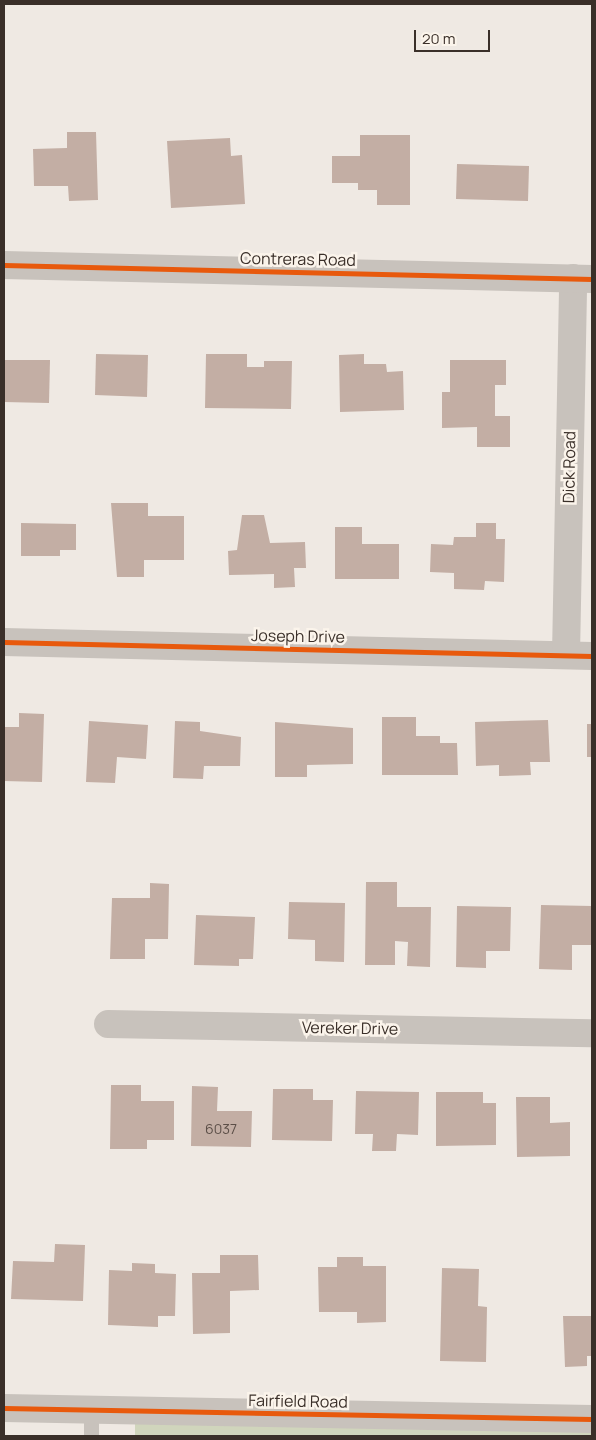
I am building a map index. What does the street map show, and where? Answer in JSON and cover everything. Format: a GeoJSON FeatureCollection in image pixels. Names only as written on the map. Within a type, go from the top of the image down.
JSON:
{"type":"FeatureCollection","features":[{"type":"Feature","properties":{"kind":"street","name":"Contreras Road"},"geometry":{"type":"LineString","coordinates":[[4,265],[582,278]]}},
{"type":"Feature","properties":{"kind":"street","name":"Dick Road"},"geometry":{"type":"LineString","coordinates":[[579,655],[582,278]]}},
{"type":"Feature","properties":{"kind":"street","name":"Joseph Drive"},"geometry":{"type":"LineString","coordinates":[[4,642],[579,655]]}},
{"type":"Feature","properties":{"kind":"street","name":"Vereker Drive"},"geometry":{"type":"LineString","coordinates":[[108,1024],[592,1033]]}},
{"type":"Feature","properties":{"kind":"street","name":"Fairfield Road"},"geometry":{"type":"LineString","coordinates":[[4,1408],[592,1419]]}},
{"type":"Feature","properties":{"kind":"lane"},"geometry":{"type":"LineString","coordinates":[[91,1410],[91,1436]]}},
{"type":"Feature","properties":{"kind":"green space"},"geometry":{"type":"Polygon","coordinates":[[[135,1411],[592,1419],[592,1436],[135,1436],[135,1411]]]}},
{"type":"Feature","properties":{"kind":"building"},"geometry":{"type":"Polygon","coordinates":[[[67,132],[96,132],[98,200],[69,201],[68,186],[34,186],[33,149],[67,148],[67,132]]]}},
{"type":"Feature","properties":{"kind":"building"},"geometry":{"type":"Polygon","coordinates":[[[360,135],[410,135],[410,205],[377,205],[377,190],[358,190],[358,183],[332,183],[332,156],[360,156],[360,135]]]}},
{"type":"Feature","properties":{"kind":"building"},"geometry":{"type":"Polygon","coordinates":[[[230,138],[231,156],[242,155],[245,204],[171,208],[167,141],[230,138]]]}},
{"type":"Feature","properties":{"kind":"building"},"geometry":{"type":"Polygon","coordinates":[[[457,164],[529,166],[528,201],[456,199],[457,164]]]}},
{"type":"Feature","properties":{"kind":"building"},"geometry":{"type":"Polygon","coordinates":[[[96,354],[148,355],[147,397],[95,395],[96,354]]]}},
{"type":"Feature","properties":{"kind":"building"},"geometry":{"type":"Polygon","coordinates":[[[206,354],[247,354],[247,367],[264,367],[264,361],[292,361],[291,409],[205,408],[206,354]]]}},
{"type":"Feature","properties":{"kind":"building"},"geometry":{"type":"Polygon","coordinates":[[[364,354],[364,364],[386,364],[387,372],[403,371],[404,410],[340,412],[339,355],[364,354]]]}},
{"type":"Feature","properties":{"kind":"building"},"geometry":{"type":"Polygon","coordinates":[[[4,360],[50,360],[49,403],[4,402],[4,360]]]}},
{"type":"Feature","properties":{"kind":"building"},"geometry":{"type":"Polygon","coordinates":[[[450,360],[506,360],[506,385],[495,385],[495,416],[510,416],[510,447],[477,447],[477,427],[442,428],[442,392],[450,392],[450,360]]]}},
{"type":"Feature","properties":{"kind":"building"},"geometry":{"type":"Polygon","coordinates":[[[111,503],[148,503],[148,516],[184,516],[184,560],[144,560],[144,577],[117,577],[111,503]]]}},
{"type":"Feature","properties":{"kind":"building"},"geometry":{"type":"Polygon","coordinates":[[[242,515],[264,515],[270,543],[305,542],[306,568],[294,568],[295,587],[274,588],[274,574],[229,575],[228,551],[237,550],[242,515]]]}},
{"type":"Feature","properties":{"kind":"building"},"geometry":{"type":"Polygon","coordinates":[[[21,523],[76,524],[76,550],[60,550],[60,556],[21,556],[21,523]]]}},
{"type":"Feature","properties":{"kind":"building"},"geometry":{"type":"Polygon","coordinates":[[[476,523],[496,523],[496,539],[505,539],[504,582],[485,581],[484,590],[454,589],[454,573],[430,572],[431,544],[453,545],[454,537],[476,537],[476,523]]]}},
{"type":"Feature","properties":{"kind":"building"},"geometry":{"type":"Polygon","coordinates":[[[335,527],[362,527],[362,544],[399,544],[399,579],[335,579],[335,527]]]}},
{"type":"Feature","properties":{"kind":"building"},"geometry":{"type":"Polygon","coordinates":[[[19,713],[44,714],[42,782],[4,781],[4,727],[19,727],[19,713]]]}},
{"type":"Feature","properties":{"kind":"building"},"geometry":{"type":"Polygon","coordinates":[[[382,717],[416,717],[416,736],[440,736],[440,743],[457,743],[458,775],[382,775],[382,717]]]}},
{"type":"Feature","properties":{"kind":"building"},"geometry":{"type":"Polygon","coordinates":[[[548,720],[550,762],[530,762],[531,775],[499,776],[499,765],[476,766],[475,722],[548,720]]]}},
{"type":"Feature","properties":{"kind":"building"},"geometry":{"type":"Polygon","coordinates":[[[89,721],[148,725],[146,759],[117,757],[115,783],[86,782],[89,721]]]}},
{"type":"Feature","properties":{"kind":"building"},"geometry":{"type":"Polygon","coordinates":[[[175,721],[200,722],[200,731],[241,737],[240,766],[204,766],[203,779],[173,778],[175,721]]]}},
{"type":"Feature","properties":{"kind":"building"},"geometry":{"type":"Polygon","coordinates":[[[275,722],[353,728],[353,764],[307,765],[307,777],[275,777],[275,722]]]}},
{"type":"Feature","properties":{"kind":"building"},"geometry":{"type":"Polygon","coordinates":[[[587,724],[592,724],[592,757],[587,757],[587,724]]]}},
{"type":"Feature","properties":{"kind":"building"},"geometry":{"type":"Polygon","coordinates":[[[366,882],[397,882],[397,907],[431,907],[430,967],[407,966],[408,942],[395,941],[395,965],[365,965],[366,882]]]}},
{"type":"Feature","properties":{"kind":"building"},"geometry":{"type":"Polygon","coordinates":[[[150,883],[169,884],[168,939],[145,939],[145,959],[110,959],[112,898],[150,898],[150,883]]]}},
{"type":"Feature","properties":{"kind":"building"},"geometry":{"type":"Polygon","coordinates":[[[289,902],[345,903],[344,962],[315,961],[315,940],[288,939],[289,902]]]}},
{"type":"Feature","properties":{"kind":"building"},"geometry":{"type":"Polygon","coordinates":[[[541,905],[592,906],[591,945],[572,945],[572,970],[539,969],[541,905]]]}},
{"type":"Feature","properties":{"kind":"building"},"geometry":{"type":"Polygon","coordinates":[[[457,906],[511,907],[510,951],[486,951],[486,968],[456,967],[457,906]]]}},
{"type":"Feature","properties":{"kind":"building"},"geometry":{"type":"Polygon","coordinates":[[[196,915],[255,917],[253,959],[239,959],[239,966],[194,965],[196,915]]]}},
{"type":"Feature","properties":{"kind":"building"},"geometry":{"type":"Polygon","coordinates":[[[111,1085],[141,1085],[141,1101],[174,1101],[174,1140],[147,1140],[147,1149],[110,1149],[111,1085]]]}},
{"type":"Feature","properties":{"kind":"building"},"geometry":{"type":"Polygon","coordinates":[[[192,1086],[218,1087],[217,1111],[252,1111],[251,1147],[191,1146],[192,1086]]]}},
{"type":"Feature","properties":{"kind":"building"},"geometry":{"type":"Polygon","coordinates":[[[273,1089],[313,1089],[313,1100],[333,1100],[332,1141],[272,1140],[273,1089]]]}},
{"type":"Feature","properties":{"kind":"building"},"geometry":{"type":"Polygon","coordinates":[[[356,1091],[419,1092],[418,1135],[397,1134],[396,1151],[372,1151],[373,1134],[355,1134],[356,1091]]]}},
{"type":"Feature","properties":{"kind":"building"},"geometry":{"type":"Polygon","coordinates":[[[436,1092],[483,1092],[483,1103],[496,1103],[496,1145],[436,1146],[436,1092]]]}},
{"type":"Feature","properties":{"kind":"building"},"geometry":{"type":"Polygon","coordinates":[[[516,1097],[550,1097],[550,1123],[570,1122],[570,1156],[517,1157],[516,1097]]]}},
{"type":"Feature","properties":{"kind":"building"},"geometry":{"type":"Polygon","coordinates":[[[55,1244],[85,1245],[83,1301],[11,1299],[13,1261],[54,1262],[55,1244]]]}},
{"type":"Feature","properties":{"kind":"building"},"geometry":{"type":"Polygon","coordinates":[[[220,1255],[258,1255],[259,1290],[230,1291],[230,1333],[193,1334],[192,1273],[220,1273],[220,1255]]]}},
{"type":"Feature","properties":{"kind":"building"},"geometry":{"type":"Polygon","coordinates":[[[337,1257],[363,1257],[363,1266],[386,1266],[386,1322],[357,1323],[357,1312],[319,1312],[318,1267],[337,1267],[337,1257]]]}},
{"type":"Feature","properties":{"kind":"building"},"geometry":{"type":"Polygon","coordinates":[[[132,1263],[155,1264],[155,1273],[176,1274],[175,1316],[158,1316],[158,1327],[108,1325],[109,1270],[132,1271],[132,1263]]]}},
{"type":"Feature","properties":{"kind":"building"},"geometry":{"type":"Polygon","coordinates":[[[442,1268],[479,1269],[478,1306],[487,1307],[486,1362],[440,1361],[442,1268]]]}},
{"type":"Feature","properties":{"kind":"building"},"geometry":{"type":"Polygon","coordinates":[[[563,1316],[591,1316],[592,1356],[587,1356],[587,1366],[565,1367],[563,1316]]]}},
{"type":"Feature","properties":{"kind":"cycle path"},"geometry":{"type":"LineString","coordinates":[[4,265],[592,279]]}},
{"type":"Feature","properties":{"kind":"cycle path"},"geometry":{"type":"LineString","coordinates":[[4,642],[592,656]]}},
{"type":"Feature","properties":{"kind":"cycle path"},"geometry":{"type":"LineString","coordinates":[[4,1408],[592,1419]]}}]}
